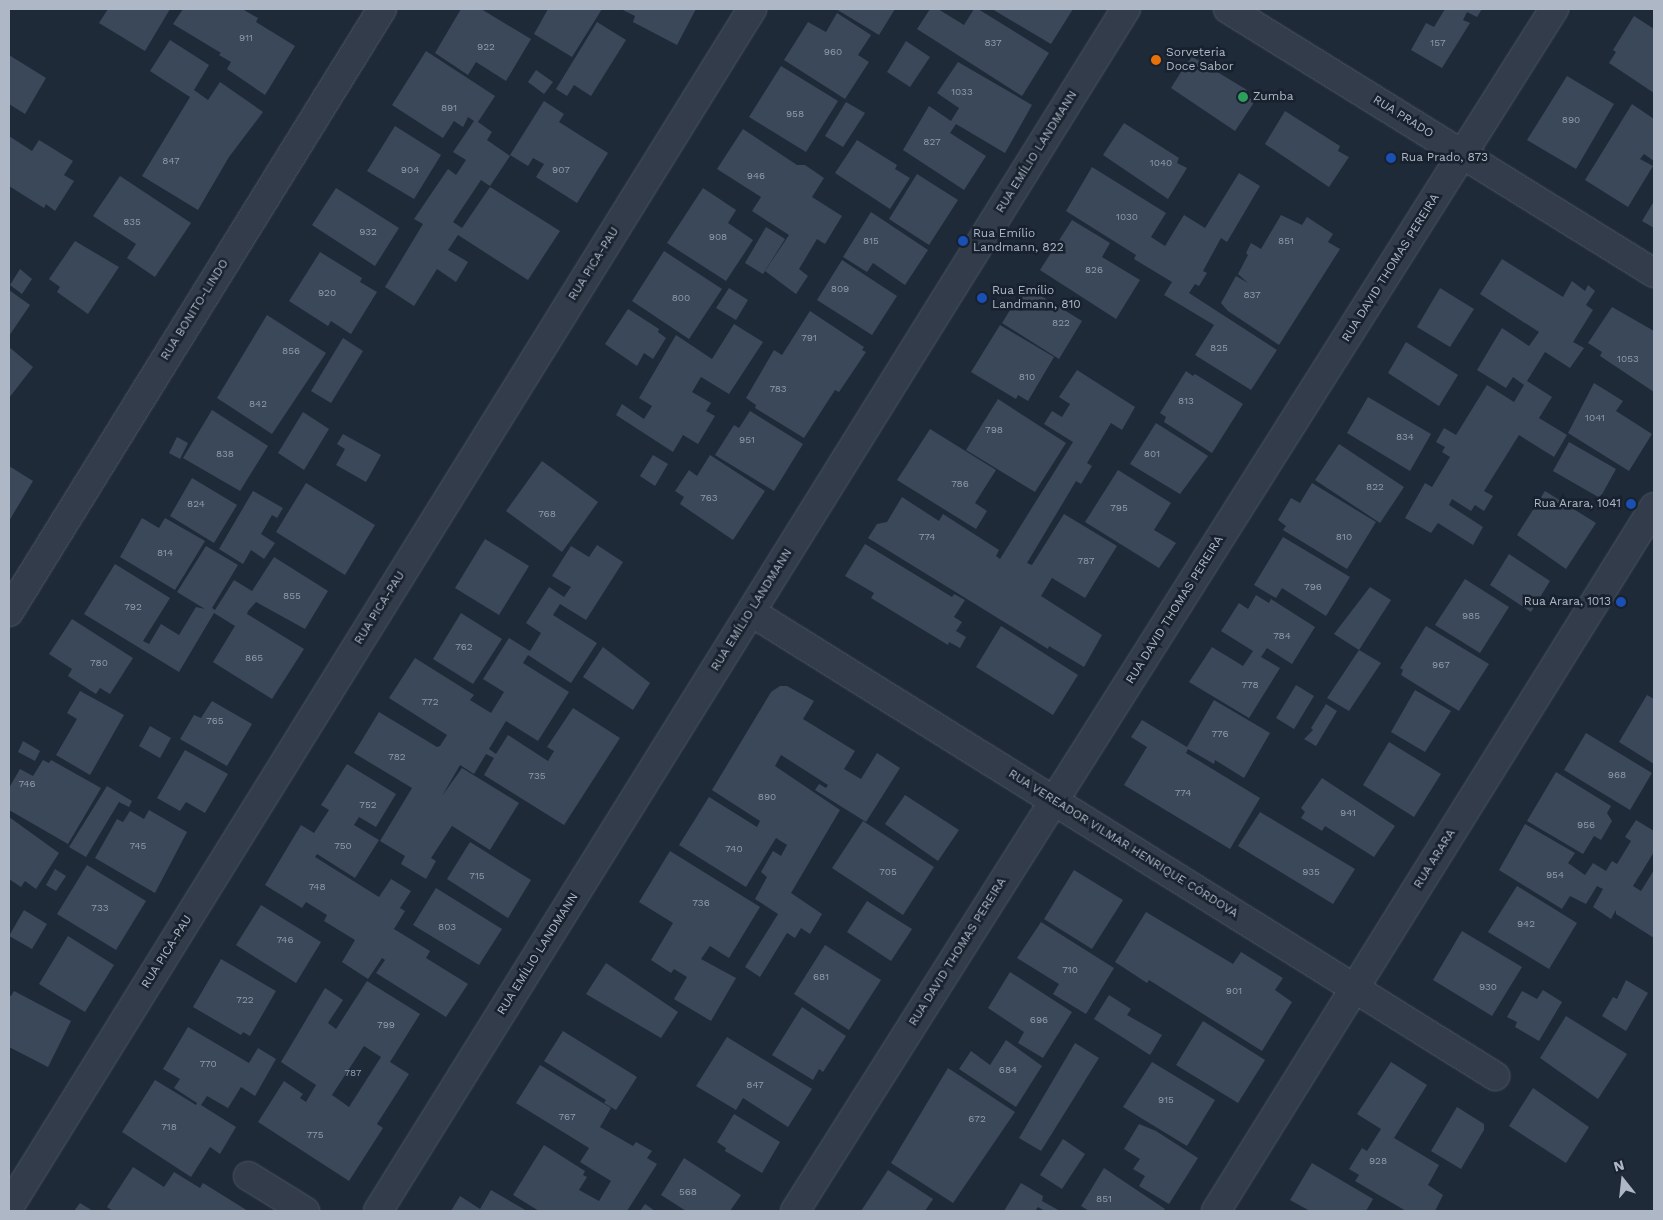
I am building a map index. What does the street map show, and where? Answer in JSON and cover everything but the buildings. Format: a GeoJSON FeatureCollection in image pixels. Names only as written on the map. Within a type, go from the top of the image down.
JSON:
{"type":"FeatureCollection","features":[{"type":"Feature","properties":{"kind":"street","name":"RUA BONITO-LINDO"},"geometry":{"type":"LineString","coordinates":[[9,612],[382,9]]}},
{"type":"Feature","properties":{"kind":"street","name":"RUA PICA-PAU"},"geometry":{"type":"LineString","coordinates":[[9,1207],[752,9]]}},
{"type":"Feature","properties":{"kind":"street","name":"RUA EMÍLIO LANDMANN"},"geometry":{"type":"LineString","coordinates":[[378,1211],[1126,9]]}},
{"type":"Feature","properties":{"kind":"street","name":"RUA PRADO"},"geometry":{"type":"LineString","coordinates":[[1228,9],[1654,273]]}},
{"type":"Feature","properties":{"kind":"street","name":"RUA DAVID THOMAS PEREIRA"},"geometry":{"type":"LineString","coordinates":[[795,1211],[1554,9]]}},
{"type":"Feature","properties":{"kind":"street","name":"RUA ARARA"},"geometry":{"type":"LineString","coordinates":[[1216,1211],[1654,507]]}},
{"type":"Feature","properties":{"kind":"street","name":"RUA VEREADOR VILMAR HENRIQUE CÓRDOVA"},"geometry":{"type":"LineString","coordinates":[[751,612],[1495,1076]]}},
{"type":"Feature","properties":{"kind":"street"},"geometry":{"type":"LineString","coordinates":[[248,1176],[305,1211]]}},
{"type":"Feature","properties":{"kind":"place","name":"Sorveteria Doce Sabor"},"geometry":{"type":"Point","coordinates":[1156,60]}},
{"type":"Feature","properties":{"kind":"place","name":"Zumba"},"geometry":{"type":"Point","coordinates":[1243,97]}},
{"type":"Feature","properties":{"kind":"place","name":"Rua Prado, 873"},"geometry":{"type":"Point","coordinates":[1391,158]}},
{"type":"Feature","properties":{"kind":"place","name":"Rua Emílio Landmann, 822"},"geometry":{"type":"Point","coordinates":[963,241]}},
{"type":"Feature","properties":{"kind":"place","name":"Rua Emílio Landmann, 810"},"geometry":{"type":"Point","coordinates":[982,298]}},
{"type":"Feature","properties":{"kind":"place","name":"Rua Arara, 1041"},"geometry":{"type":"Point","coordinates":[1631,504]}},
{"type":"Feature","properties":{"kind":"place","name":"Rua Arara, 1013"},"geometry":{"type":"Point","coordinates":[1621,602]}}]}
